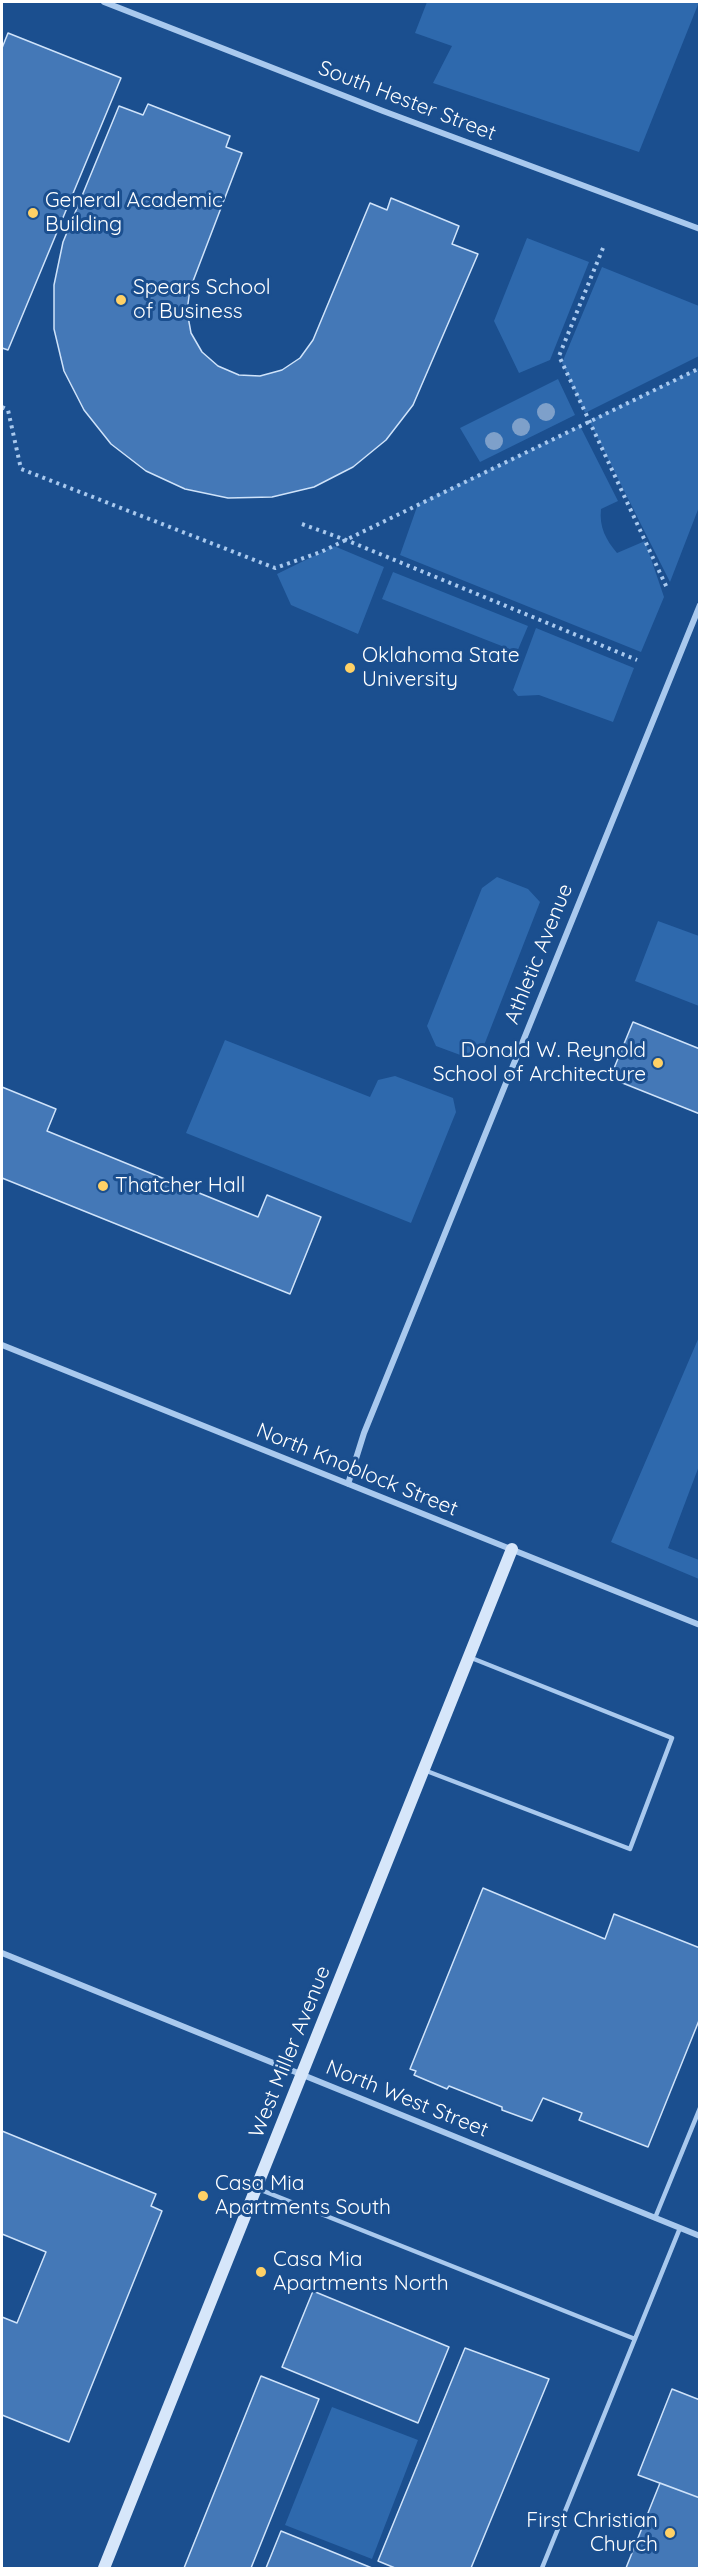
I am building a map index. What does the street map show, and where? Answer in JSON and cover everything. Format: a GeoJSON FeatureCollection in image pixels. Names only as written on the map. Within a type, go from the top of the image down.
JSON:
{"type":"FeatureCollection","features":[{"type":"Feature","properties":{"kind":"street","name":"South Hester Street"},"geometry":{"type":"LineString","coordinates":[[104,2],[383,111],[699,229]]}},
{"type":"Feature","properties":{"kind":"street","name":"Athletic Avenue"},"geometry":{"type":"LineString","coordinates":[[348,1484],[373,1411],[699,604]]}},
{"type":"Feature","properties":{"kind":"street","name":"North Knoblock Street"},"geometry":{"type":"LineString","coordinates":[[2,1345],[699,1624]]}},
{"type":"Feature","properties":{"kind":"street","name":"West Miller Avenue"},"geometry":{"type":"LineString","coordinates":[[104,2568],[512,1549]]}},
{"type":"Feature","properties":{"kind":"street","name":"North West Street"},"geometry":{"type":"LineString","coordinates":[[2,1953],[699,2236]]}},
{"type":"Feature","properties":{"kind":"lane"},"geometry":{"type":"LineString","coordinates":[[424,1770],[630,1848],[672,1738],[469,1657]]}},
{"type":"Feature","properties":{"kind":"lane"},"geometry":{"type":"LineString","coordinates":[[655,2218],[699,2108]]}},
{"type":"Feature","properties":{"kind":"lane"},"geometry":{"type":"LineString","coordinates":[[256,2188],[635,2339]]}},
{"type":"Feature","properties":{"kind":"lane"},"geometry":{"type":"LineString","coordinates":[[542,2568],[680,2228]]}},
{"type":"Feature","properties":{"kind":"path"},"geometry":{"type":"LineString","coordinates":[[603,248],[558,356],[667,588]]}},
{"type":"Feature","properties":{"kind":"path"},"geometry":{"type":"LineString","coordinates":[[2,407],[8,410],[21,469],[275,568],[321,552],[699,368]]}},
{"type":"Feature","properties":{"kind":"path"},"geometry":{"type":"LineString","coordinates":[[302,524],[638,660]]}},
{"type":"Feature","properties":{"kind":"shaded area"},"geometry":{"type":"Polygon","coordinates":[[[427,2],[699,2],[639,152],[433,83],[452,46],[415,33],[427,2]]]}},
{"type":"Feature","properties":{"kind":"shaded area"},"geometry":{"type":"Polygon","coordinates":[[[527,238],[589,262],[550,360],[519,373],[494,321],[527,238]]]}},
{"type":"Feature","properties":{"kind":"shaded area"},"geometry":{"type":"Polygon","coordinates":[[[602,267],[699,306],[699,356],[585,413],[562,363],[602,267]]]}},
{"type":"Feature","properties":{"kind":"shaded area"},"geometry":{"type":"Polygon","coordinates":[[[699,368],[699,507],[670,582],[589,421],[699,368]]]}},
{"type":"Feature","properties":{"kind":"shaded area"},"geometry":{"type":"Polygon","coordinates":[[[558,379],[575,415],[480,462],[460,428],[558,379]]]}},
{"type":"Feature","properties":{"kind":"shaded area"},"geometry":{"type":"Polygon","coordinates":[[[580,426],[618,501],[601,509],[602,527],[607,538],[617,553],[645,541],[664,597],[641,652],[400,555],[418,504],[580,426]]]}},
{"type":"Feature","properties":{"kind":"shaded area"},"geometry":{"type":"Polygon","coordinates":[[[334,546],[384,567],[358,634],[291,605],[277,574],[334,546]]]}},
{"type":"Feature","properties":{"kind":"shaded area"},"geometry":{"type":"Polygon","coordinates":[[[393,572],[528,626],[517,652],[382,599],[393,572]]]}},
{"type":"Feature","properties":{"kind":"shaded area"},"geometry":{"type":"Polygon","coordinates":[[[536,628],[634,668],[613,722],[539,695],[518,696],[513,690],[536,628]]]}},
{"type":"Feature","properties":{"kind":"shaded area"},"geometry":{"type":"Polygon","coordinates":[[[497,877],[528,889],[540,902],[481,1053],[463,1056],[436,1046],[427,1026],[482,888],[497,877]]]}},
{"type":"Feature","properties":{"kind":"shaded area"},"geometry":{"type":"Polygon","coordinates":[[[658,921],[699,936],[699,1006],[635,981],[658,921]]]}},
{"type":"Feature","properties":{"kind":"shaded area"},"geometry":{"type":"Polygon","coordinates":[[[225,1040],[370,1097],[378,1080],[395,1076],[453,1098],[456,1112],[411,1223],[186,1133],[225,1040]]]}},
{"type":"Feature","properties":{"kind":"shaded area"},"geometry":{"type":"Polygon","coordinates":[[[699,1337],[699,1466],[668,1548],[699,1560],[699,1579],[611,1542],[699,1337]]]}},
{"type":"Feature","properties":{"kind":"shaded area"},"geometry":{"type":"Polygon","coordinates":[[[332,2407],[418,2440],[372,2559],[285,2525],[332,2407]]]}},
{"type":"Feature","properties":{"kind":"building","name":"General Academic Building"},"geometry":{"type":"Polygon","coordinates":[[[8,33],[121,78],[8,350],[2,348],[2,48],[8,33]]]}},
{"type":"Feature","properties":{"kind":"building","name":"Spears School of Business"},"geometry":{"type":"Polygon","coordinates":[[[148,104],[230,136],[226,147],[242,153],[190,289],[187,311],[191,333],[202,352],[218,366],[239,375],[260,376],[282,370],[300,358],[313,340],[370,203],[387,210],[391,198],[459,226],[452,244],[478,254],[413,405],[386,440],[353,467],[314,487],[272,497],[228,498],[185,489],[146,471],[111,444],[84,410],[64,371],[54,329],[54,285],[63,242],[119,106],[143,115],[148,104]]]}},
{"type":"Feature","properties":{"kind":"building","name":"Donald W. Reynold School of Architecture"},"geometry":{"type":"Polygon","coordinates":[[[633,1022],[700,1049],[700,1114],[610,1078],[633,1022]]]}},
{"type":"Feature","properties":{"kind":"building","name":"Thatcher Hall"},"geometry":{"type":"Polygon","coordinates":[[[2,1087],[56,1109],[47,1131],[258,1217],[267,1195],[321,1217],[290,1294],[2,1178],[2,1087]]]}},
{"type":"Feature","properties":{"kind":"building"},"geometry":{"type":"Polygon","coordinates":[[[483,1888],[605,1939],[614,1914],[700,1948],[700,2018],[648,2147],[579,2120],[582,2113],[543,2098],[532,2121],[449,2086],[447,2089],[414,2075],[416,2071],[410,2069],[483,1888]]]}},
{"type":"Feature","properties":{"kind":"building"},"geometry":{"type":"Polygon","coordinates":[[[2,2131],[156,2194],[151,2206],[162,2211],[69,2442],[2,2415],[2,2317],[17,2323],[46,2252],[2,2234],[2,2131]]]}},
{"type":"Feature","properties":{"kind":"building"},"geometry":{"type":"Polygon","coordinates":[[[313,2291],[449,2347],[418,2423],[282,2367],[313,2291]]]}},
{"type":"Feature","properties":{"kind":"building"},"geometry":{"type":"Polygon","coordinates":[[[465,2348],[549,2379],[471,2568],[395,2568],[378,2561],[465,2348]]]}},
{"type":"Feature","properties":{"kind":"building"},"geometry":{"type":"Polygon","coordinates":[[[261,2376],[319,2399],[251,2568],[184,2568],[261,2376]]]}},
{"type":"Feature","properties":{"kind":"building"},"geometry":{"type":"Polygon","coordinates":[[[672,2389],[700,2400],[700,2498],[638,2475],[672,2389]]]}},
{"type":"Feature","properties":{"kind":"building","name":"First Christian Church"},"geometry":{"type":"Polygon","coordinates":[[[660,2483],[700,2498],[700,2568],[626,2568],[660,2483]]]}},
{"type":"Feature","properties":{"kind":"building"},"geometry":{"type":"Polygon","coordinates":[[[281,2531],[372,2568],[266,2568],[281,2531]]]}},
{"type":"Feature","properties":{"kind":"place","name":"General Academic Building"},"geometry":{"type":"Point","coordinates":[33,213]}},
{"type":"Feature","properties":{"kind":"place","name":"Spears School of Business"},"geometry":{"type":"Point","coordinates":[121,300]}},
{"type":"Feature","properties":{"kind":"place","name":"Oklahoma State University"},"geometry":{"type":"Point","coordinates":[350,668]}},
{"type":"Feature","properties":{"kind":"place","name":"Donald W. Reynold School of Architecture"},"geometry":{"type":"Point","coordinates":[658,1063]}},
{"type":"Feature","properties":{"kind":"place","name":"Thatcher Hall"},"geometry":{"type":"Point","coordinates":[103,1186]}},
{"type":"Feature","properties":{"kind":"place","name":"Casa Mia Apartments South"},"geometry":{"type":"Point","coordinates":[203,2196]}},
{"type":"Feature","properties":{"kind":"place","name":"Casa Mia Apartments North"},"geometry":{"type":"Point","coordinates":[261,2272]}},
{"type":"Feature","properties":{"kind":"place","name":"First Christian Church"},"geometry":{"type":"Point","coordinates":[670,2533]}}]}
